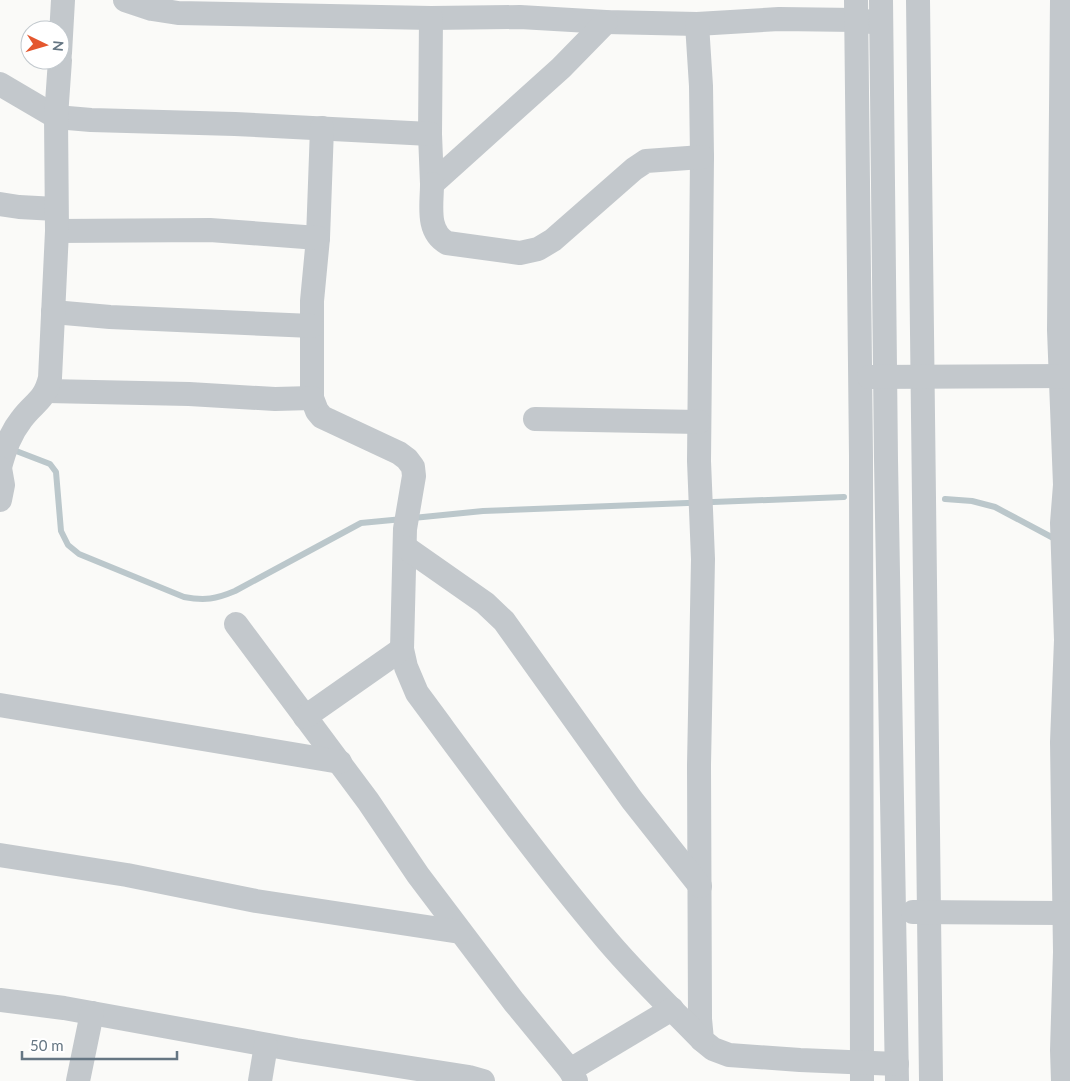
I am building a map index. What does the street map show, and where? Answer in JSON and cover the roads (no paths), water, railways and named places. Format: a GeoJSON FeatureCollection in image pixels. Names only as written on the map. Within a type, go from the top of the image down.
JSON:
{"type":"FeatureCollection","features":[{"type":"Feature","properties":{"kind":"street"},"geometry":{"type":"LineString","coordinates":[[62,20],[63,0]]}},
{"type":"Feature","properties":{"kind":"street"},"geometry":{"type":"LineString","coordinates":[[125,0],[152,9],[178,6],[431,18],[520,17],[606,22],[697,24],[779,19],[856,10],[881,24]]}},
{"type":"Feature","properties":{"kind":"street"},"geometry":{"type":"LineString","coordinates":[[322,128],[318,238],[312,301],[312,398],[317,411],[322,417],[399,453],[413,467],[414,476],[405,538],[402,649],[406,667],[416,693],[546,866],[602,935],[702,1040],[713,1049],[729,1055],[862,1072],[898,1072],[885,378],[881,0]]}},
{"type":"Feature","properties":{"kind":"street"},"geometry":{"type":"LineString","coordinates":[[918,0],[932,1081]]}},
{"type":"Feature","properties":{"kind":"street"},"geometry":{"type":"LineString","coordinates":[[1062,0],[1059,330],[1065,376],[1067,486],[1062,523],[1066,640],[1067,864],[1063,913],[1065,952],[1063,1081]]}},
{"type":"Feature","properties":{"kind":"street"},"geometry":{"type":"LineString","coordinates":[[856,10],[860,377],[862,1072]]}},
{"type":"Feature","properties":{"kind":"street"},"geometry":{"type":"LineString","coordinates":[[431,18],[430,134],[433,228],[438,238],[447,243],[520,253],[538,249],[553,240],[634,169],[646,161],[702,157]]}},
{"type":"Feature","properties":{"kind":"street"},"geometry":{"type":"LineString","coordinates":[[432,184],[561,68],[606,22]]}},
{"type":"Feature","properties":{"kind":"street"},"geometry":{"type":"LineString","coordinates":[[697,24],[701,86],[702,157],[699,422],[703,559],[700,765],[700,1019],[702,1040]]}},
{"type":"Feature","properties":{"kind":"street"},"geometry":{"type":"LineString","coordinates":[[0,500],[3,457],[22,418],[47,391],[50,378],[57,220],[56,117],[59,70]]}},
{"type":"Feature","properties":{"kind":"street"},"geometry":{"type":"LineString","coordinates":[[0,84],[56,117],[430,134]]}},
{"type":"Feature","properties":{"kind":"street"},"geometry":{"type":"LineString","coordinates":[[0,204],[18,207],[57,220],[318,238]]}},
{"type":"Feature","properties":{"kind":"street"},"geometry":{"type":"LineString","coordinates":[[52,312],[110,318],[312,326]]}},
{"type":"Feature","properties":{"kind":"street"},"geometry":{"type":"LineString","coordinates":[[860,377],[1065,376]]}},
{"type":"Feature","properties":{"kind":"street"},"geometry":{"type":"LineString","coordinates":[[47,391],[189,394],[275,400],[312,398]]}},
{"type":"Feature","properties":{"kind":"street"},"geometry":{"type":"LineString","coordinates":[[535,419],[699,422]]}},
{"type":"Feature","properties":{"kind":"street"},"geometry":{"type":"LineString","coordinates":[[405,538],[504,620],[632,800],[700,886]]}},
{"type":"Feature","properties":{"kind":"street"},"geometry":{"type":"LineString","coordinates":[[236,624],[340,762],[460,932],[573,1075],[672,1009]]}},
{"type":"Feature","properties":{"kind":"street"},"geometry":{"type":"LineString","coordinates":[[305,717],[402,649]]}},
{"type":"Feature","properties":{"kind":"street"},"geometry":{"type":"LineString","coordinates":[[0,705],[340,762]]}},
{"type":"Feature","properties":{"kind":"street"},"geometry":{"type":"LineString","coordinates":[[0,855],[127,875],[256,901],[460,932]]}},
{"type":"Feature","properties":{"kind":"street"},"geometry":{"type":"LineString","coordinates":[[894,912],[1063,913]]}},
{"type":"Feature","properties":{"kind":"street"},"geometry":{"type":"LineString","coordinates":[[0,1000],[64,1008],[434,1076],[469,1077],[483,1081]]}},
{"type":"Feature","properties":{"kind":"street"},"geometry":{"type":"LineString","coordinates":[[78,1081],[92,1013]]}},
{"type":"Feature","properties":{"kind":"street"},"geometry":{"type":"LineString","coordinates":[[260,1081],[266,1044]]}},
{"type":"Feature","properties":{"kind":"waterway"},"geometry":{"type":"LineString","coordinates":[[11,449],[50,464],[56,472],[61,531],[68,545],[79,554],[184,597],[204,599],[228,594],[361,523],[403,519]]}},
{"type":"Feature","properties":{"kind":"waterway"},"geometry":{"type":"LineString","coordinates":[[413,518],[483,511],[844,497]]}},
{"type":"Feature","properties":{"kind":"waterway"},"geometry":{"type":"LineString","coordinates":[[945,499],[972,501],[995,507],[1057,540]]}}]}
